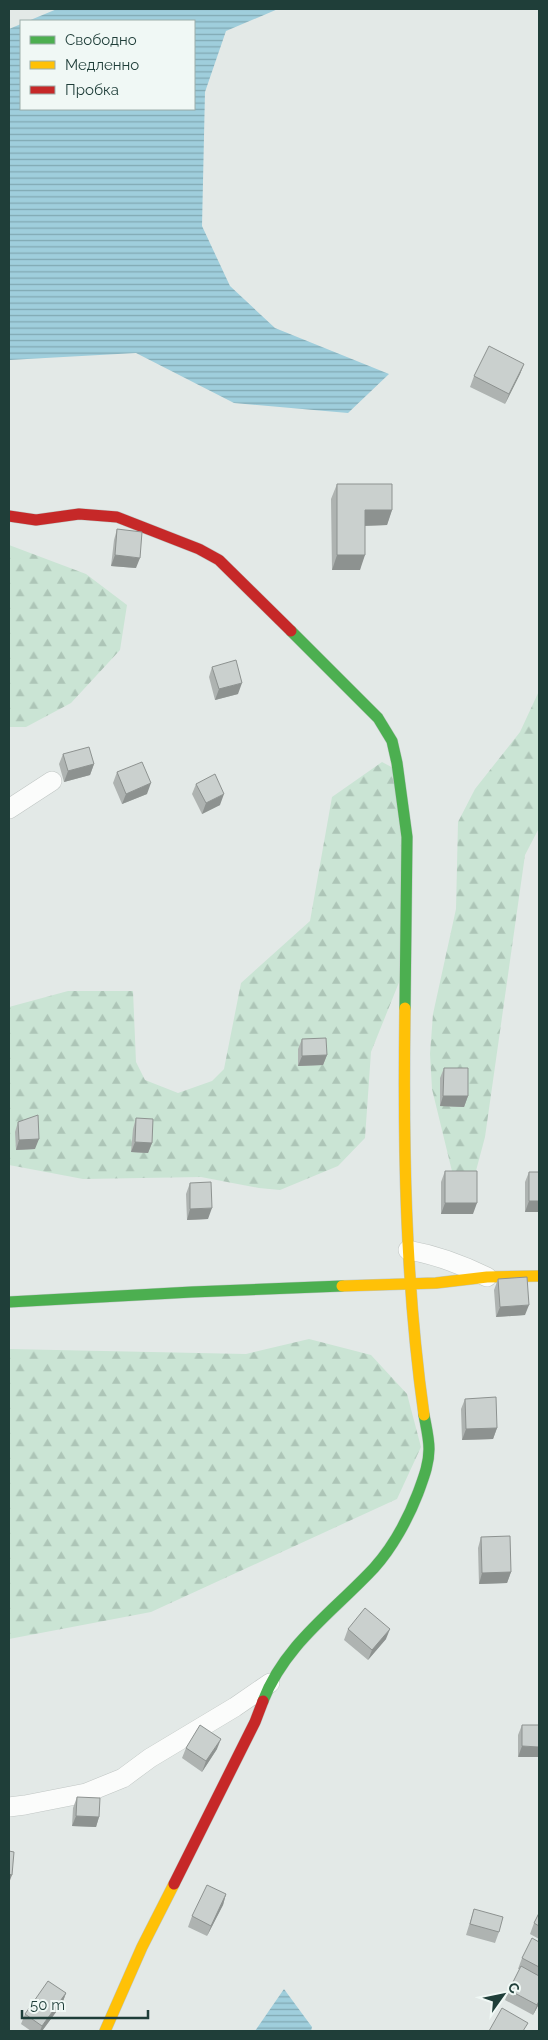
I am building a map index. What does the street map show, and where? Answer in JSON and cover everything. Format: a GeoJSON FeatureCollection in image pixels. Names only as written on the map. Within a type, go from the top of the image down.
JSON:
{"type":"FeatureCollection","features":[{"type":"Feature","properties":{"kind":"street"},"geometry":{"type":"LineString","coordinates":[[9,516],[36,520],[78,514],[117,517],[199,549],[219,560],[378,718],[392,741],[397,763],[407,837],[404,1061],[409,1284],[429,1449],[426,1471],[406,1518],[394,1540],[374,1567],[300,1640],[270,1683],[255,1722],[142,1947],[105,2031]]}},
{"type":"Feature","properties":{"kind":"street"},"geometry":{"type":"LineString","coordinates":[[9,808],[52,781]]}},
{"type":"Feature","properties":{"kind":"street"},"geometry":{"type":"LineString","coordinates":[[408,1250],[432,1254],[460,1263],[487,1277]]}},
{"type":"Feature","properties":{"kind":"street"},"geometry":{"type":"LineString","coordinates":[[9,1302],[192,1292],[409,1284],[487,1277],[539,1276]]}},
{"type":"Feature","properties":{"kind":"street"},"geometry":{"type":"LineString","coordinates":[[9,1806],[25,1805],[86,1793],[123,1778],[150,1758],[235,1707],[270,1683]]}},
{"type":"Feature","properties":{"kind":"green space"},"geometry":{"type":"Polygon","coordinates":[[[9,545],[86,574],[127,605],[120,650],[71,703],[26,727],[9,727],[9,545]]]}},
{"type":"Feature","properties":{"kind":"green space"},"geometry":{"type":"Polygon","coordinates":[[[539,691],[539,828],[525,855],[485,1137],[473,1182],[458,1196],[432,1089],[430,1054],[433,1014],[456,909],[458,822],[475,789],[520,732],[539,691]]]}},
{"type":"Feature","properties":{"kind":"green space"},"geometry":{"type":"Polygon","coordinates":[[[382,762],[399,771],[408,960],[371,1052],[365,1138],[338,1166],[280,1190],[201,1177],[83,1179],[9,1165],[9,1007],[68,991],[133,991],[136,1062],[145,1080],[178,1093],[212,1081],[224,1069],[241,983],[310,921],[332,797],[382,762]]]}},
{"type":"Feature","properties":{"kind":"green space"},"geometry":{"type":"Polygon","coordinates":[[[309,1339],[371,1355],[407,1394],[421,1447],[397,1499],[151,1612],[9,1639],[9,1349],[246,1354],[309,1339]]]}},
{"type":"Feature","properties":{"kind":"water"},"geometry":{"type":"Polygon","coordinates":[[[57,9],[278,9],[226,31],[205,92],[202,226],[230,286],[275,328],[389,374],[348,413],[234,403],[136,353],[9,360],[9,29],[20,24],[20,110],[195,110],[195,20],[30,20],[57,9]]]}},
{"type":"Feature","properties":{"kind":"water"},"geometry":{"type":"Polygon","coordinates":[[[284,1989],[312,2027],[311,2031],[255,2031],[284,1989]]]}},
{"type":"Feature","properties":{"kind":"building"},"geometry":{"type":"Polygon","coordinates":[[[489,346],[524,364],[509,394],[474,376],[489,346]]]}},
{"type":"Feature","properties":{"kind":"building"},"geometry":{"type":"Polygon","coordinates":[[[337,484],[392,484],[392,510],[365,510],[365,555],[337,555],[337,484]]]}},
{"type":"Feature","properties":{"kind":"building"},"geometry":{"type":"Polygon","coordinates":[[[117,529],[142,532],[140,558],[115,555],[117,529]]]}},
{"type":"Feature","properties":{"kind":"building"},"geometry":{"type":"Polygon","coordinates":[[[236,660],[242,683],[219,689],[212,667],[236,660]]]}},
{"type":"Feature","properties":{"kind":"building"},"geometry":{"type":"Polygon","coordinates":[[[89,747],[94,764],[68,771],[63,754],[89,747]]]}},
{"type":"Feature","properties":{"kind":"building"},"geometry":{"type":"Polygon","coordinates":[[[142,762],[151,783],[126,794],[117,772],[142,762]]]}},
{"type":"Feature","properties":{"kind":"building"},"geometry":{"type":"Polygon","coordinates":[[[215,774],[224,794],[206,803],[196,784],[215,774]]]}},
{"type":"Feature","properties":{"kind":"building"},"geometry":{"type":"Polygon","coordinates":[[[326,1038],[327,1055],[302,1056],[302,1039],[326,1038]]]}},
{"type":"Feature","properties":{"kind":"building"},"geometry":{"type":"Polygon","coordinates":[[[444,1068],[468,1068],[468,1096],[443,1096],[444,1068]]]}},
{"type":"Feature","properties":{"kind":"building"},"geometry":{"type":"Polygon","coordinates":[[[38,1115],[39,1139],[19,1140],[18,1122],[38,1115]]]}},
{"type":"Feature","properties":{"kind":"building"},"geometry":{"type":"Polygon","coordinates":[[[136,1118],[153,1119],[152,1143],[135,1142],[136,1118]]]}},
{"type":"Feature","properties":{"kind":"building"},"geometry":{"type":"Polygon","coordinates":[[[445,1171],[477,1171],[477,1203],[445,1203],[445,1171]]]}},
{"type":"Feature","properties":{"kind":"building"},"geometry":{"type":"Polygon","coordinates":[[[529,1172],[539,1172],[539,1201],[529,1201],[529,1172]]]}},
{"type":"Feature","properties":{"kind":"building"},"geometry":{"type":"Polygon","coordinates":[[[211,1182],[212,1208],[190,1209],[190,1183],[211,1182]]]}},
{"type":"Feature","properties":{"kind":"building"},"geometry":{"type":"Polygon","coordinates":[[[527,1277],[529,1305],[500,1307],[498,1279],[527,1277]]]}},
{"type":"Feature","properties":{"kind":"building"},"geometry":{"type":"Polygon","coordinates":[[[496,1397],[497,1428],[466,1429],[465,1399],[496,1397]]]}},
{"type":"Feature","properties":{"kind":"building"},"geometry":{"type":"Polygon","coordinates":[[[510,1536],[511,1572],[482,1573],[481,1537],[510,1536]]]}},
{"type":"Feature","properties":{"kind":"building"},"geometry":{"type":"Polygon","coordinates":[[[365,1608],[390,1629],[372,1650],[348,1629],[365,1608]]]}},
{"type":"Feature","properties":{"kind":"building"},"geometry":{"type":"Polygon","coordinates":[[[200,1725],[221,1739],[206,1761],[186,1748],[200,1725]]]}},
{"type":"Feature","properties":{"kind":"building"},"geometry":{"type":"Polygon","coordinates":[[[522,1725],[539,1725],[539,1747],[522,1746],[522,1725]]]}},
{"type":"Feature","properties":{"kind":"building"},"geometry":{"type":"Polygon","coordinates":[[[77,1797],[100,1798],[99,1817],[76,1816],[77,1797]]]}},
{"type":"Feature","properties":{"kind":"building"},"geometry":{"type":"Polygon","coordinates":[[[9,1851],[14,1852],[12,1875],[9,1874],[9,1851]]]}},
{"type":"Feature","properties":{"kind":"building"},"geometry":{"type":"Polygon","coordinates":[[[207,1885],[226,1894],[211,1926],[192,1916],[207,1885]]]}},
{"type":"Feature","properties":{"kind":"building"},"geometry":{"type":"Polygon","coordinates":[[[474,1909],[503,1917],[499,1932],[470,1924],[474,1909]]]}},
{"type":"Feature","properties":{"kind":"building"},"geometry":{"type":"Polygon","coordinates":[[[539,1913],[539,1926],[534,1923],[539,1913]]]}},
{"type":"Feature","properties":{"kind":"building"},"geometry":{"type":"Polygon","coordinates":[[[532,1938],[539,1942],[539,1967],[522,1958],[532,1938]]]}},
{"type":"Feature","properties":{"kind":"building"},"geometry":{"type":"Polygon","coordinates":[[[521,1966],[539,1976],[539,2001],[537,2005],[509,1990],[521,1966]]]}},
{"type":"Feature","properties":{"kind":"building"},"geometry":{"type":"Polygon","coordinates":[[[48,1981],[66,1993],[42,2026],[25,2014],[48,1981]]]}},
{"type":"Feature","properties":{"kind":"building"},"geometry":{"type":"Polygon","coordinates":[[[502,2008],[528,2023],[523,2031],[489,2031],[502,2008]]]}},
{"type":"Feature","properties":{"kind":"traffic: fast"},"geometry":{"type":"LineString","coordinates":[[291,631],[378,718],[392,741],[397,763],[407,837],[405,1008]]}},
{"type":"Feature","properties":{"kind":"traffic: fast"},"geometry":{"type":"LineString","coordinates":[[9,1302],[342,1286]]}},
{"type":"Feature","properties":{"kind":"traffic: fast"},"geometry":{"type":"LineString","coordinates":[[263,1701],[272,1681],[297,1645],[374,1568],[399,1533],[414,1503],[427,1466],[429,1445],[424,1415]]}},
{"type":"Feature","properties":{"kind":"traffic: slow"},"geometry":{"type":"LineString","coordinates":[[405,1008],[404,1110],[409,1263],[424,1415]]}},
{"type":"Feature","properties":{"kind":"traffic: slow"},"geometry":{"type":"LineString","coordinates":[[342,1286],[436,1283],[487,1277],[539,1276]]}},
{"type":"Feature","properties":{"kind":"traffic: slow"},"geometry":{"type":"LineString","coordinates":[[105,2031],[142,1947],[174,1884]]}},
{"type":"Feature","properties":{"kind":"traffic: jam"},"geometry":{"type":"LineString","coordinates":[[9,516],[36,520],[79,514],[117,517],[199,549],[219,560],[291,631]]}},
{"type":"Feature","properties":{"kind":"traffic: jam"},"geometry":{"type":"LineString","coordinates":[[174,1884],[255,1722],[263,1701]]}}]}
